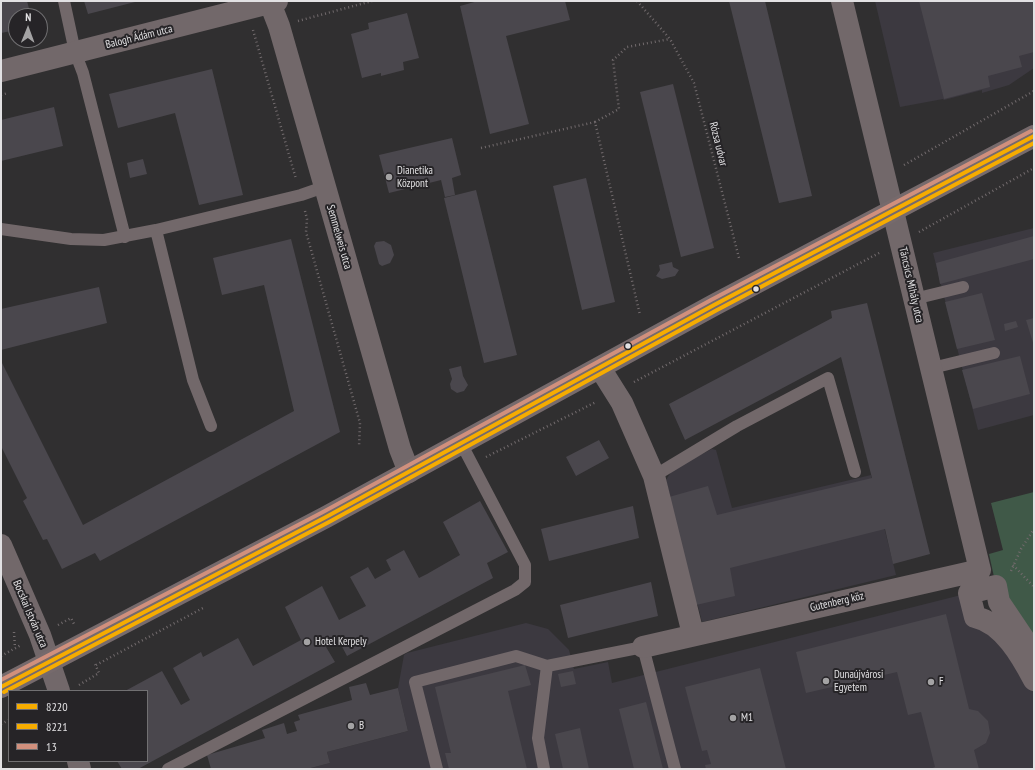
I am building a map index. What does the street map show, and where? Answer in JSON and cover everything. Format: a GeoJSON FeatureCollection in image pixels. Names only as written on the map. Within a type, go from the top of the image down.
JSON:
{"type":"FeatureCollection","features":[{"type":"Feature","properties":{"kind":"street","name":"Táncsics Mihály utca"},"geometry":{"type":"LineString","coordinates":[[842,1],[980,570]]}},
{"type":"Feature","properties":{"kind":"street","name":"Balogh Ádám utca"},"geometry":{"type":"LineString","coordinates":[[1,71],[274,2]]}},
{"type":"Feature","properties":{"kind":"street","name":"Semmelweis utca"},"geometry":{"type":"LineString","coordinates":[[274,2],[279,26],[324,186],[408,472]]}},
{"type":"Feature","properties":{"kind":"street"},"geometry":{"type":"LineString","coordinates":[[1,687],[93,640],[408,472],[893,209],[1034,136]]}},
{"type":"Feature","properties":{"kind":"street"},"geometry":{"type":"LineString","coordinates":[[600,368],[616,391],[654,476],[693,634]]}},
{"type":"Feature","properties":{"kind":"street","name":"Bocskai István utca"},"geometry":{"type":"LineString","coordinates":[[1,545],[50,661],[66,689]]}},
{"type":"Feature","properties":{"kind":"street","name":"Gutenberg köz"},"geometry":{"type":"LineString","coordinates":[[643,646],[980,570]]}},
{"type":"Feature","properties":{"kind":"street"},"geometry":{"type":"LineString","coordinates":[[1034,654],[999,602],[996,586],[969,593],[975,617],[982,618],[1007,640],[1021,658],[1034,680]]}},
{"type":"Feature","properties":{"kind":"lane"},"geometry":{"type":"LineString","coordinates":[[64,1],[75,52],[83,73],[126,237]]}},
{"type":"Feature","properties":{"kind":"lane"},"geometry":{"type":"LineString","coordinates":[[1,229],[71,239],[104,240],[126,237],[301,195],[324,186]]}},
{"type":"Feature","properties":{"kind":"lane"},"geometry":{"type":"LineString","coordinates":[[156,230],[193,380],[211,426]]}},
{"type":"Feature","properties":{"kind":"lane"},"geometry":{"type":"LineString","coordinates":[[914,299],[963,287]]}},
{"type":"Feature","properties":{"kind":"lane"},"geometry":{"type":"LineString","coordinates":[[932,368],[994,353]]}},
{"type":"Feature","properties":{"kind":"lane"},"geometry":{"type":"LineString","coordinates":[[654,476],[737,426],[828,378],[855,472]]}},
{"type":"Feature","properties":{"kind":"lane"},"geometry":{"type":"LineString","coordinates":[[168,769],[515,590],[525,582],[525,565],[461,443]]}},
{"type":"Feature","properties":{"kind":"lane"},"geometry":{"type":"LineString","coordinates":[[643,646],[675,769]]}},
{"type":"Feature","properties":{"kind":"lane","name":"Gutenberg köz"},"geometry":{"type":"LineString","coordinates":[[547,666],[643,646]]}},
{"type":"Feature","properties":{"kind":"lane"},"geometry":{"type":"LineString","coordinates":[[436,769],[415,682],[516,656],[547,666],[538,738],[544,769]]}},
{"type":"Feature","properties":{"kind":"path","name":"Rózsa udvar"},"geometry":{"type":"LineString","coordinates":[[637,1],[670,39],[694,83],[739,258]]}},
{"type":"Feature","properties":{"kind":"path"},"geometry":{"type":"LineString","coordinates":[[253,30],[301,195],[307,219],[306,232],[360,423],[359,447]]}},
{"type":"Feature","properties":{"kind":"path"},"geometry":{"type":"LineString","coordinates":[[481,148],[595,122],[619,109],[613,60],[627,47],[670,39]]}},
{"type":"Feature","properties":{"kind":"path"},"geometry":{"type":"LineString","coordinates":[[884,176],[1034,91]]}},
{"type":"Feature","properties":{"kind":"path"},"geometry":{"type":"LineString","coordinates":[[595,122],[640,315]]}},
{"type":"Feature","properties":{"kind":"path"},"geometry":{"type":"LineString","coordinates":[[472,464],[616,391],[901,241],[1034,168]]}},
{"type":"Feature","properties":{"kind":"path"},"geometry":{"type":"LineString","coordinates":[[999,602],[1013,565],[1034,530]]}},
{"type":"Feature","properties":{"kind":"path"},"geometry":{"type":"LineString","coordinates":[[1013,565],[1034,587]]}},
{"type":"Feature","properties":{"kind":"path"},"geometry":{"type":"LineString","coordinates":[[66,689],[99,673],[97,664],[209,604]]}},
{"type":"Feature","properties":{"kind":"path"},"geometry":{"type":"LineString","coordinates":[[1,656],[15,648],[14,631]]}},
{"type":"Feature","properties":{"kind":"shaded area"},"geometry":{"type":"Polygon","coordinates":[[[875,1],[1034,1],[1034,68],[1009,85],[982,93],[982,90],[944,100],[900,107],[875,1]]]}},
{"type":"Feature","properties":{"kind":"shaded area"},"geometry":{"type":"Polygon","coordinates":[[[1034,228],[1034,415],[978,430],[933,253],[1034,228]]]}},
{"type":"Feature","properties":{"kind":"shaded area"},"geometry":{"type":"Polygon","coordinates":[[[712,449],[716,450],[732,508],[871,475],[896,575],[702,622],[666,480],[671,472],[680,465],[712,449]]]}},
{"type":"Feature","properties":{"kind":"shaded area","name":"Dunaújvárosi Egyetem"},"geometry":{"type":"Polygon","coordinates":[[[969,593],[1034,680],[1034,769],[307,769],[330,763],[327,752],[408,731],[398,688],[404,655],[407,653],[526,623],[548,629],[569,650],[574,669],[608,662],[612,683],[969,593]]]}},
{"type":"Feature","properties":{"kind":"green space"},"geometry":{"type":"Polygon","coordinates":[[[1034,492],[1034,654],[996,586],[989,554],[1003,550],[991,503],[1034,492]]]}},
{"type":"Feature","properties":{"kind":"building"},"geometry":{"type":"Polygon","coordinates":[[[1,1],[27,1],[29,8],[8,8],[8,32],[1,33],[1,1]]]}},
{"type":"Feature","properties":{"kind":"building"},"geometry":{"type":"Polygon","coordinates":[[[84,1],[135,1],[135,2],[88,14],[84,1]]]}},
{"type":"Feature","properties":{"kind":"building"},"geometry":{"type":"Polygon","coordinates":[[[478,1],[565,1],[570,20],[506,36],[529,124],[490,134],[460,6],[478,1]]]}},
{"type":"Feature","properties":{"kind":"building"},"geometry":{"type":"Polygon","coordinates":[[[729,1],[765,1],[812,196],[779,203],[729,1]]]}},
{"type":"Feature","properties":{"kind":"building"},"geometry":{"type":"Polygon","coordinates":[[[919,1],[1034,1],[1034,52],[1019,56],[1022,67],[988,76],[990,87],[944,99],[919,1]]]}},
{"type":"Feature","properties":{"kind":"building"},"geometry":{"type":"Polygon","coordinates":[[[407,13],[419,58],[403,62],[404,70],[381,76],[381,73],[362,78],[351,34],[369,29],[368,23],[407,13]]]}},
{"type":"Feature","properties":{"kind":"building"},"geometry":{"type":"Polygon","coordinates":[[[212,69],[243,195],[199,205],[175,113],[118,128],[109,94],[212,69]]]}},
{"type":"Feature","properties":{"kind":"building"},"geometry":{"type":"Polygon","coordinates":[[[673,84],[714,248],[681,257],[640,92],[673,84]]]}},
{"type":"Feature","properties":{"kind":"building"},"geometry":{"type":"Polygon","coordinates":[[[54,107],[63,146],[1,161],[1,120],[54,107]]]}},
{"type":"Feature","properties":{"kind":"building"},"geometry":{"type":"Polygon","coordinates":[[[452,138],[461,175],[452,178],[455,195],[445,197],[441,180],[389,193],[379,155],[452,138]]]}},
{"type":"Feature","properties":{"kind":"building"},"geometry":{"type":"Polygon","coordinates":[[[143,159],[147,174],[130,178],[127,163],[143,159]]]}},
{"type":"Feature","properties":{"kind":"building"},"geometry":{"type":"Polygon","coordinates":[[[586,178],[615,302],[582,310],[553,186],[586,178]]]}},
{"type":"Feature","properties":{"kind":"building"},"geometry":{"type":"Polygon","coordinates":[[[476,190],[517,355],[484,363],[444,198],[476,190]]]}},
{"type":"Feature","properties":{"kind":"building"},"geometry":{"type":"Polygon","coordinates":[[[1034,236],[1034,259],[940,284],[936,263],[1034,236]]]}},
{"type":"Feature","properties":{"kind":"building"},"geometry":{"type":"Polygon","coordinates":[[[291,239],[340,432],[100,561],[95,553],[62,569],[47,539],[43,540],[23,501],[27,498],[1,446],[1,361],[83,525],[294,411],[264,285],[222,295],[213,258],[291,239]]]}},
{"type":"Feature","properties":{"kind":"building"},"geometry":{"type":"Polygon","coordinates":[[[384,241],[391,245],[394,255],[390,263],[382,266],[379,264],[374,246],[376,242],[384,241]]]}},
{"type":"Feature","properties":{"kind":"building"},"geometry":{"type":"Polygon","coordinates":[[[672,262],[673,267],[679,270],[675,276],[662,279],[656,276],[660,270],[659,265],[672,262]]]}},
{"type":"Feature","properties":{"kind":"building"},"geometry":{"type":"Polygon","coordinates":[[[99,287],[107,323],[1,350],[1,309],[99,287]]]}},
{"type":"Feature","properties":{"kind":"building"},"geometry":{"type":"Polygon","coordinates":[[[982,293],[995,340],[957,349],[945,302],[982,293]]]}},
{"type":"Feature","properties":{"kind":"building"},"geometry":{"type":"Polygon","coordinates":[[[867,303],[930,554],[893,564],[885,529],[730,568],[735,596],[696,605],[669,497],[708,486],[717,515],[872,478],[841,357],[685,440],[669,404],[832,318],[831,311],[867,303]]]}},
{"type":"Feature","properties":{"kind":"building"},"geometry":{"type":"Polygon","coordinates":[[[1034,318],[1034,346],[1026,320],[1034,318]]]}},
{"type":"Feature","properties":{"kind":"building"},"geometry":{"type":"Polygon","coordinates":[[[1016,321],[1018,327],[1005,331],[1004,324],[1016,321]]]}},
{"type":"Feature","properties":{"kind":"building"},"geometry":{"type":"Polygon","coordinates":[[[1020,356],[1030,394],[973,409],[962,370],[1020,356]]]}},
{"type":"Feature","properties":{"kind":"building"},"geometry":{"type":"Polygon","coordinates":[[[461,366],[463,376],[468,385],[464,391],[457,393],[451,389],[450,384],[452,379],[449,369],[461,366]]]}},
{"type":"Feature","properties":{"kind":"building"},"geometry":{"type":"Polygon","coordinates":[[[599,440],[609,458],[576,476],[566,457],[599,440]]]}},
{"type":"Feature","properties":{"kind":"building"},"geometry":{"type":"Polygon","coordinates":[[[480,501],[508,552],[487,563],[493,578],[347,656],[339,641],[326,647],[335,662],[138,769],[122,769],[118,762],[148,762],[148,690],[127,690],[162,671],[181,705],[190,700],[173,668],[201,652],[203,657],[238,638],[253,666],[301,640],[285,607],[322,586],[339,620],[366,606],[350,577],[368,567],[375,579],[391,570],[386,560],[404,550],[419,578],[460,555],[443,522],[480,501]]]}},
{"type":"Feature","properties":{"kind":"building"},"geometry":{"type":"Polygon","coordinates":[[[633,506],[639,538],[549,561],[541,529],[633,506]]]}},
{"type":"Feature","properties":{"kind":"building"},"geometry":{"type":"Polygon","coordinates":[[[651,582],[658,616],[568,638],[560,605],[651,582]]]}},
{"type":"Feature","properties":{"kind":"building","name":"F"},"geometry":{"type":"Polygon","coordinates":[[[946,614],[969,709],[978,711],[988,721],[990,733],[986,743],[974,750],[979,769],[930,769],[935,767],[921,712],[908,715],[897,672],[806,693],[796,652],[946,614]]]}},
{"type":"Feature","properties":{"kind":"building"},"geometry":{"type":"Polygon","coordinates":[[[525,665],[531,685],[508,691],[527,769],[449,769],[445,753],[451,753],[435,687],[525,665]]]}},
{"type":"Feature","properties":{"kind":"building","name":"M1"},"geometry":{"type":"Polygon","coordinates":[[[760,668],[786,769],[706,769],[705,765],[711,764],[707,750],[702,751],[685,687],[760,668]]]}},
{"type":"Feature","properties":{"kind":"building"},"geometry":{"type":"Polygon","coordinates":[[[573,671],[576,684],[561,687],[558,674],[573,671]]]}},
{"type":"Feature","properties":{"kind":"building","name":"B"},"geometry":{"type":"Polygon","coordinates":[[[366,683],[370,695],[398,688],[408,731],[327,752],[330,763],[307,769],[211,769],[207,755],[265,738],[262,730],[284,723],[287,734],[297,731],[294,722],[300,720],[298,715],[352,700],[349,687],[366,683]]]}},
{"type":"Feature","properties":{"kind":"building"},"geometry":{"type":"Polygon","coordinates":[[[646,702],[663,769],[634,769],[619,709],[646,702]]]}},
{"type":"Feature","properties":{"kind":"building"},"geometry":{"type":"Polygon","coordinates":[[[580,728],[589,769],[563,769],[555,734],[580,728]]]}},
{"type":"Feature","properties":{"kind":"transit line","name":"13"},"geometry":{"type":"LineString","coordinates":[[1,680],[323,512],[711,300],[1031,131]]}},
{"type":"Feature","properties":{"kind":"transit line","name":"8220"},"geometry":{"type":"LineString","coordinates":[[1,687],[326,517],[714,305],[1034,136]]}},
{"type":"Feature","properties":{"kind":"transit line","name":"8221"},"geometry":{"type":"LineString","coordinates":[[4,692],[329,522],[717,310],[1034,143]]}},
{"type":"Feature","properties":{"kind":"place","name":"Dianetika Központ"},"geometry":{"type":"Point","coordinates":[389,177]}},
{"type":"Feature","properties":{"kind":"place","name":"Hotel Kerpely"},"geometry":{"type":"Point","coordinates":[307,642]}},
{"type":"Feature","properties":{"kind":"place","name":"Dunaújvárosi Egyetem"},"geometry":{"type":"Point","coordinates":[826,681]}},
{"type":"Feature","properties":{"kind":"place","name":"F"},"geometry":{"type":"Point","coordinates":[931,682]}},
{"type":"Feature","properties":{"kind":"place","name":"M1"},"geometry":{"type":"Point","coordinates":[733,718]}},
{"type":"Feature","properties":{"kind":"place","name":"B"},"geometry":{"type":"Point","coordinates":[351,726]}}]}
